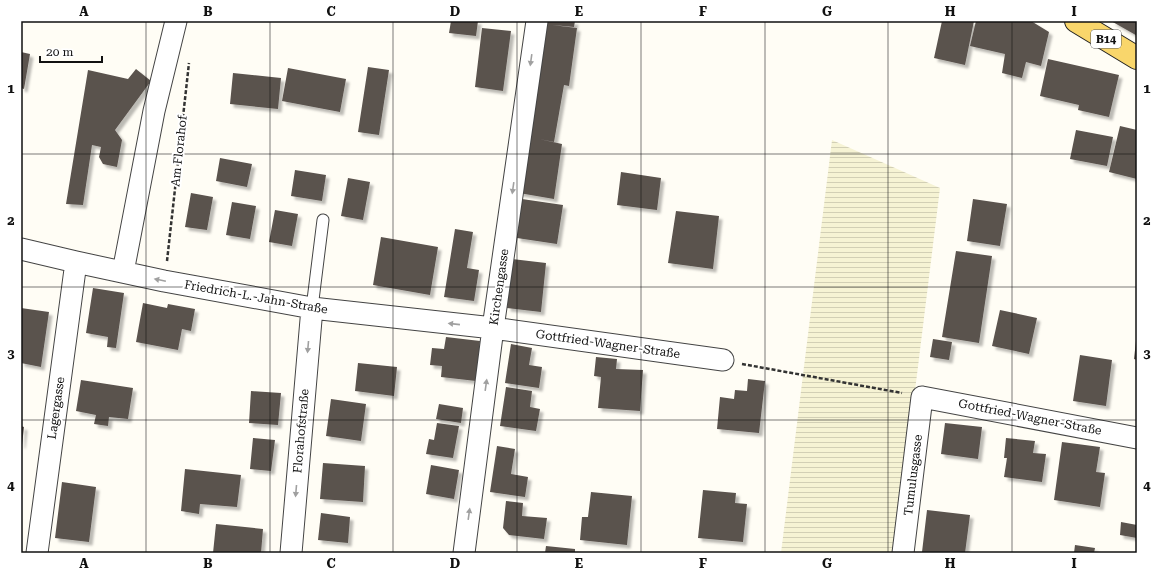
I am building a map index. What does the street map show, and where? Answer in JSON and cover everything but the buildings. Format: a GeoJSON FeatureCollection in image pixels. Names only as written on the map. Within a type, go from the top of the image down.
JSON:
{"type":"FeatureCollection","features":[{"type":"Feature","properties":{"kind":"main road","name":"B14"},"geometry":{"type":"LineString","coordinates":[[1076,21],[1137,58]]}},
{"type":"Feature","properties":{"kind":"street"},"geometry":{"type":"LineString","coordinates":[[123,272],[154,111],[176,21]]}},
{"type":"Feature","properties":{"kind":"street","name":"Kirchengasse"},"geometry":{"type":"LineString","coordinates":[[464,553],[493,328],[536,21]]}},
{"type":"Feature","properties":{"kind":"street","name":"Friedrich-L.-Jahn-Straße"},"geometry":{"type":"LineString","coordinates":[[21,249],[164,281],[312,308],[493,328]]}},
{"type":"Feature","properties":{"kind":"street","name":"Lagergasse"},"geometry":{"type":"LineString","coordinates":[[36,553],[76,262]]}},
{"type":"Feature","properties":{"kind":"street","name":"Florahofstraße"},"geometry":{"type":"LineString","coordinates":[[291,553],[312,308]]}},
{"type":"Feature","properties":{"kind":"street","name":"Gottfried-Wagner-Straße"},"geometry":{"type":"LineString","coordinates":[[493,328],[723,360]]}},
{"type":"Feature","properties":{"kind":"street","name":"Gottfried-Wagner-Straße"},"geometry":{"type":"LineString","coordinates":[[922,397],[1137,438]]}},
{"type":"Feature","properties":{"kind":"street","name":"Tumulusgasse"},"geometry":{"type":"LineString","coordinates":[[903,553],[922,397]]}},
{"type":"Feature","properties":{"kind":"street"},"geometry":{"type":"LineString","coordinates":[[21,542],[33,553]]}},
{"type":"Feature","properties":{"kind":"lane"},"geometry":{"type":"LineString","coordinates":[[312,308],[323,220]]}},
{"type":"Feature","properties":{"kind":"path","name":"Am Florahof"},"geometry":{"type":"LineString","coordinates":[[164,281],[189,60]]}},
{"type":"Feature","properties":{"kind":"path"},"geometry":{"type":"LineString","coordinates":[[723,360],[922,397]]}},
{"type":"Feature","properties":{"kind":"shaded area"},"geometry":{"type":"Polygon","coordinates":[[[832,140],[940,188],[895,553],[781,553],[832,140]]]}}]}
